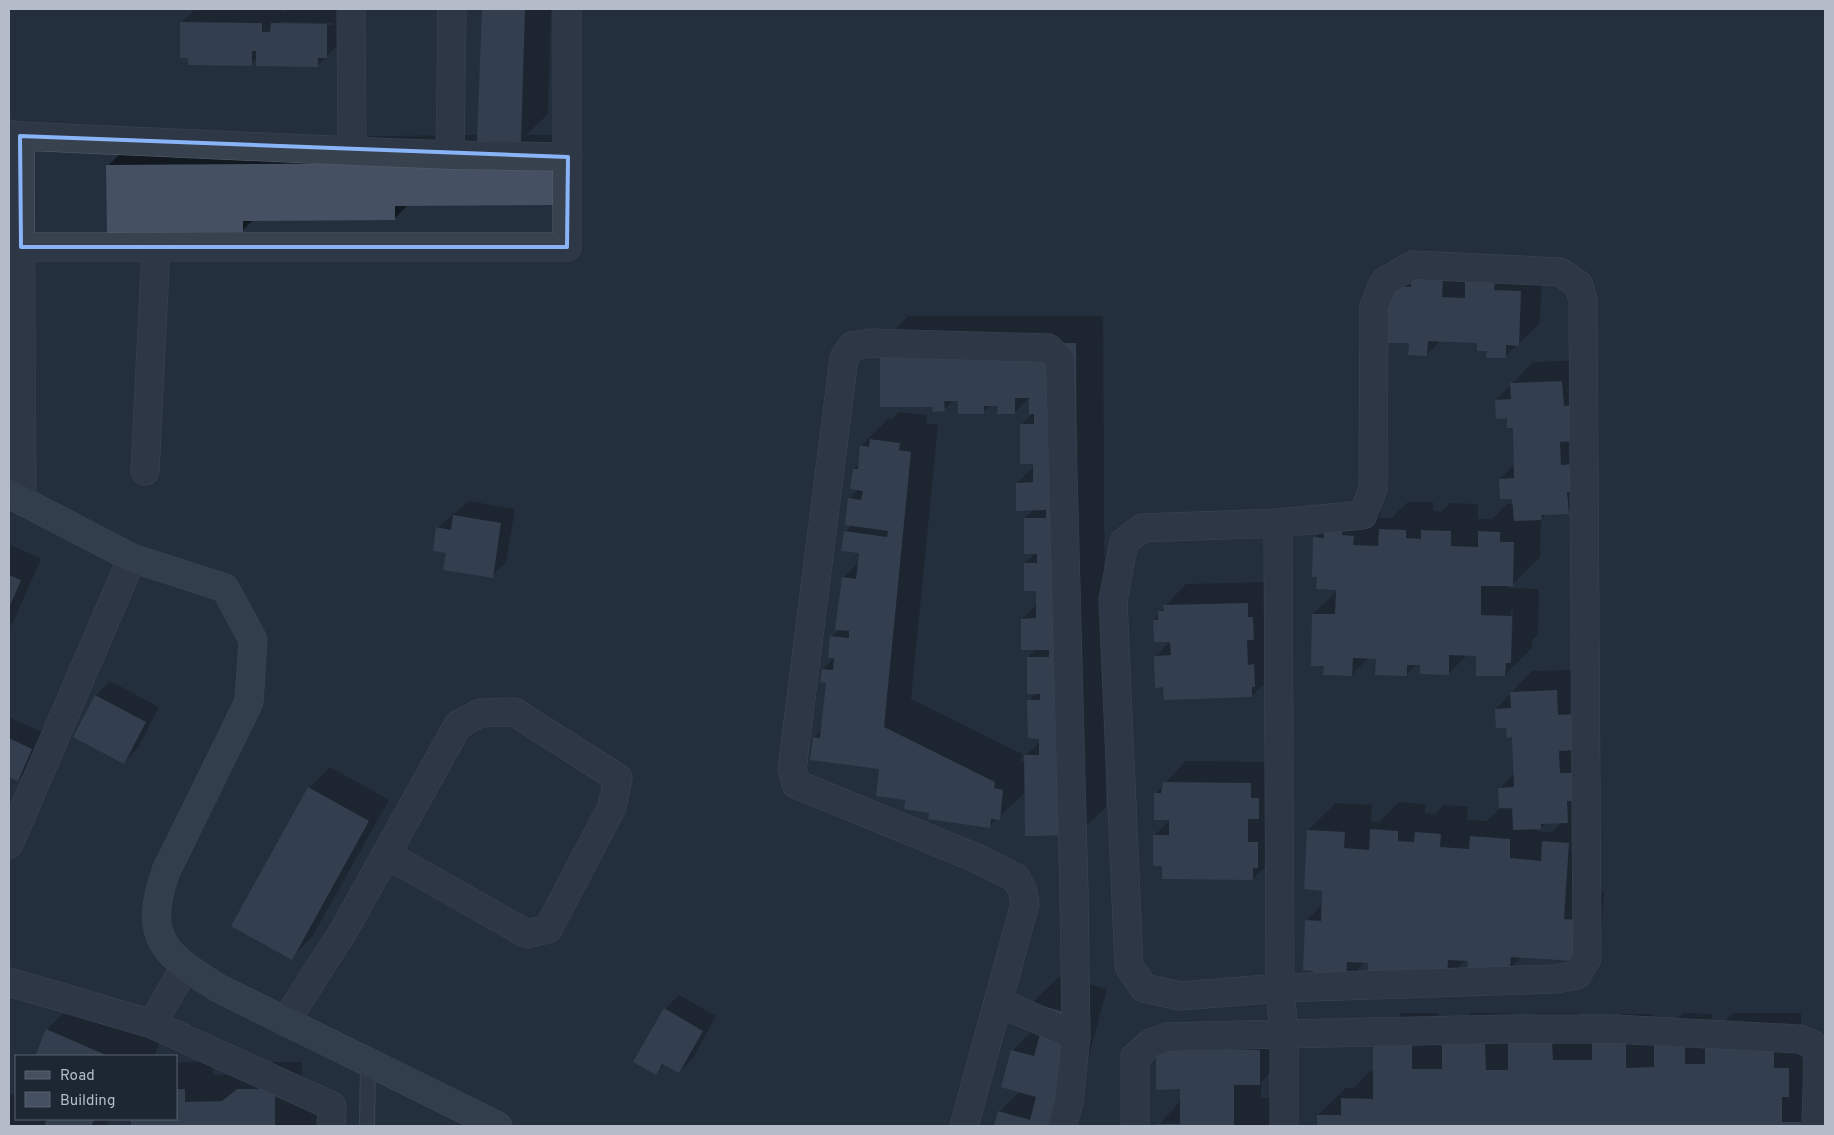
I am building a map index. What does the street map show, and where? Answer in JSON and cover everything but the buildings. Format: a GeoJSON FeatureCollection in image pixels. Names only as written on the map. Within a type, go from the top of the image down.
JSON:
{"type":"FeatureCollection","features":[{"type":"Feature","properties":{"kind":"main road"},"geometry":{"type":"LineString","coordinates":[[15,497],[132,558],[225,588],[253,640],[250,702],[166,871],[157,894],[155,917],[159,934],[170,954],[185,967],[220,990],[498,1126]]}},
{"type":"Feature","properties":{"kind":"street"},"geometry":{"type":"LineString","coordinates":[[352,9],[352,151]]}},
{"type":"Feature","properties":{"kind":"street"},"geometry":{"type":"LineString","coordinates":[[450,155],[452,9]]}},
{"type":"Feature","properties":{"kind":"street"},"geometry":{"type":"LineString","coordinates":[[21,247],[567,247],[567,9]]}},
{"type":"Feature","properties":{"kind":"street"},"geometry":{"type":"LineString","coordinates":[[15,497],[21,247],[14,135],[450,155],[568,157]]}},
{"type":"Feature","properties":{"kind":"street"},"geometry":{"type":"LineString","coordinates":[[145,471],[156,247]]}},
{"type":"Feature","properties":{"kind":"street"},"geometry":{"type":"LineString","coordinates":[[1413,265],[1560,272],[1579,285],[1583,311],[1587,958],[1577,975],[1556,979],[1280,988],[1180,996],[1144,988],[1128,966],[1113,600],[1124,542],[1142,528],[1278,523],[1363,515],[1373,488],[1374,306],[1384,282],[1413,265]]}},
{"type":"Feature","properties":{"kind":"street"},"geometry":{"type":"LineString","coordinates":[[964,1126],[1024,904],[1023,892],[1016,878],[976,858],[796,784],[792,769],[844,358],[852,346],[871,343],[1048,348],[1060,359],[1076,1036],[1069,1102],[1062,1126]]}},
{"type":"Feature","properties":{"kind":"street"},"geometry":{"type":"LineString","coordinates":[[1278,523],[1280,988],[1284,1034],[1284,1126]]}},
{"type":"Feature","properties":{"kind":"street"},"geometry":{"type":"LineString","coordinates":[[9,844],[132,558]]}},
{"type":"Feature","properties":{"kind":"street"},"geometry":{"type":"LineString","coordinates":[[285,1022],[344,930],[386,854],[458,725],[480,713],[514,712],[618,778],[612,807],[548,929],[527,934],[386,854]]}},
{"type":"Feature","properties":{"kind":"street"},"geometry":{"type":"LineString","coordinates":[[152,1024],[185,967]]}},
{"type":"Feature","properties":{"kind":"street"},"geometry":{"type":"LineString","coordinates":[[9,982],[152,1024],[332,1106],[331,1126]]}},
{"type":"Feature","properties":{"kind":"street"},"geometry":{"type":"LineString","coordinates":[[998,1002],[1076,1036]]}},
{"type":"Feature","properties":{"kind":"street"},"geometry":{"type":"LineString","coordinates":[[1135,1126],[1135,1057],[1151,1043],[1167,1037],[1507,1029],[1614,1029],[1799,1039],[1812,1044],[1818,1055],[1816,1126]]}},
{"type":"Feature","properties":{"kind":"lane"},"geometry":{"type":"LineString","coordinates":[[367,1126],[368,1062]]}},
{"type":"Feature","properties":{"kind":"highlighted area"},"geometry":{"type":"Polygon","coordinates":[[[20,136],[568,157],[567,247],[21,247],[20,136]]]}}]}
